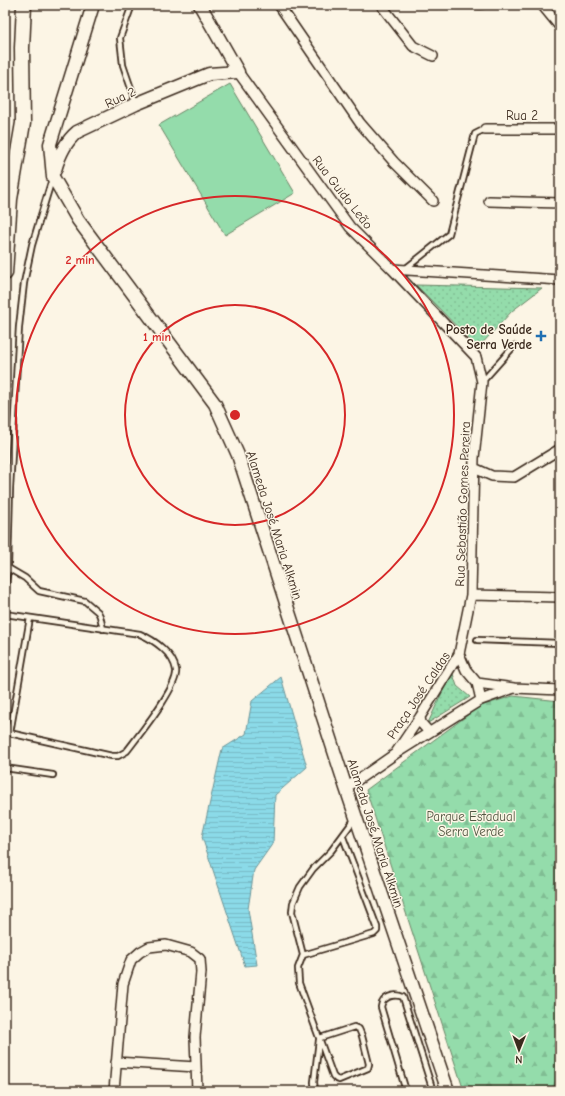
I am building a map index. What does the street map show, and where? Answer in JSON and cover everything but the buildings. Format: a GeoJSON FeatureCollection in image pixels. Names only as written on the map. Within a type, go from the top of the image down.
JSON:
{"type":"FeatureCollection","features":[{"type":"Feature","properties":{"kind":"main road"},"geometry":{"type":"LineString","coordinates":[[5,273],[10,199],[23,123],[22,48],[24,5]]}},
{"type":"Feature","properties":{"kind":"street","name":"Alameda José Maria Alkmin"},"geometry":{"type":"LineString","coordinates":[[93,5],[50,144],[53,177],[78,220],[215,404],[238,455],[346,788],[448,1091]]}},
{"type":"Feature","properties":{"kind":"street","name":"Rua Guido Leão"},"geometry":{"type":"LineString","coordinates":[[200,5],[238,72],[350,227],[392,269]]}},
{"type":"Feature","properties":{"kind":"street"},"geometry":{"type":"LineString","coordinates":[[279,5],[360,123],[394,162],[433,201]]}},
{"type":"Feature","properties":{"kind":"street"},"geometry":{"type":"LineString","coordinates":[[381,5],[413,46],[433,56]]}},
{"type":"Feature","properties":{"kind":"street"},"geometry":{"type":"LineString","coordinates":[[542,5],[560,27]]}},
{"type":"Feature","properties":{"kind":"street"},"geometry":{"type":"LineString","coordinates":[[209,74],[221,58],[219,40]]}},
{"type":"Feature","properties":{"kind":"street","name":"Rua 2"},"geometry":{"type":"LineString","coordinates":[[77,132],[136,104],[209,74],[238,72]]}},
{"type":"Feature","properties":{"kind":"street"},"geometry":{"type":"LineString","coordinates":[[61,108],[62,126],[66,130],[77,132]]}},
{"type":"Feature","properties":{"kind":"street","name":"Rua 2"},"geometry":{"type":"LineString","coordinates":[[485,129],[560,129]]}},
{"type":"Feature","properties":{"kind":"street"},"geometry":{"type":"LineString","coordinates":[[53,177],[59,156],[71,137],[77,132]]}},
{"type":"Feature","properties":{"kind":"street"},"geometry":{"type":"LineString","coordinates":[[489,201],[560,203]]}},
{"type":"Feature","properties":{"kind":"street"},"geometry":{"type":"LineString","coordinates":[[392,269],[560,280]]}},
{"type":"Feature","properties":{"kind":"street","name":"Rua Sebastião Gomes Pereira"},"geometry":{"type":"LineString","coordinates":[[392,269],[476,357],[482,382],[474,468],[471,594],[458,654]]}},
{"type":"Feature","properties":{"kind":"street"},"geometry":{"type":"LineString","coordinates":[[474,468],[492,476],[514,476],[560,449]]}},
{"type":"Feature","properties":{"kind":"street"},"geometry":{"type":"LineString","coordinates":[[471,594],[560,597]]}},
{"type":"Feature","properties":{"kind":"street","name":"Praça José Caldas"},"geometry":{"type":"LineString","coordinates":[[346,788],[395,754],[481,700],[476,683],[466,670],[458,654]]}},
{"type":"Feature","properties":{"kind":"street","name":"Praça José Caldas"},"geometry":{"type":"LineString","coordinates":[[395,754],[420,717],[458,654]]}},
{"type":"Feature","properties":{"kind":"street"},"geometry":{"type":"LineString","coordinates":[[476,683],[514,688],[560,690]]}},
{"type":"Feature","properties":{"kind":"street"},"geometry":{"type":"LineString","coordinates":[[481,700],[514,688]]}},
{"type":"Feature","properties":{"kind":"street"},"geometry":{"type":"LineString","coordinates":[[420,717],[421,723],[429,732]]}},
{"type":"Feature","properties":{"kind":"street"},"geometry":{"type":"LineString","coordinates":[[114,1091],[123,984],[132,960],[140,952],[149,948],[166,945],[191,952],[200,958],[201,972],[195,1038],[197,1091]]}},
{"type":"Feature","properties":{"kind":"street"},"geometry":{"type":"LineString","coordinates":[[116,1062],[196,1067]]}},
{"type":"Feature","properties":{"kind":"lane"},"geometry":{"type":"LineString","coordinates":[[132,5],[120,38],[122,65],[136,104]]}},
{"type":"Feature","properties":{"kind":"lane"},"geometry":{"type":"LineString","coordinates":[[475,5],[484,5]]}},
{"type":"Feature","properties":{"kind":"lane"},"geometry":{"type":"LineString","coordinates":[[405,269],[449,234],[475,134],[485,129]]}},
{"type":"Feature","properties":{"kind":"lane"},"geometry":{"type":"LineString","coordinates":[[5,587],[8,568],[6,556],[19,327],[24,283],[32,245],[53,177]]}},
{"type":"Feature","properties":{"kind":"lane"},"geometry":{"type":"LineString","coordinates":[[482,382],[514,346]]}},
{"type":"Feature","properties":{"kind":"lane"},"geometry":{"type":"LineString","coordinates":[[8,568],[25,578],[39,591],[85,602],[98,612],[103,629]]}},
{"type":"Feature","properties":{"kind":"lane"},"geometry":{"type":"LineString","coordinates":[[5,614],[140,634],[157,643],[172,659],[176,670],[174,682],[167,695],[127,751],[118,756],[112,756],[8,733],[30,618]]}},
{"type":"Feature","properties":{"kind":"lane"},"geometry":{"type":"LineString","coordinates":[[477,640],[560,643]]}},
{"type":"Feature","properties":{"kind":"lane"},"geometry":{"type":"LineString","coordinates":[[5,768],[53,775]]}},
{"type":"Feature","properties":{"kind":"lane"},"geometry":{"type":"LineString","coordinates":[[320,1038],[354,1027],[359,1029],[369,1064],[368,1068],[338,1080],[333,1076],[300,983],[298,968],[303,955],[292,912],[293,903],[300,887],[313,869],[343,837],[356,817]]}},
{"type":"Feature","properties":{"kind":"lane"},"geometry":{"type":"LineString","coordinates":[[303,955],[374,934],[377,931],[377,927],[343,837]]}},
{"type":"Feature","properties":{"kind":"lane"},"geometry":{"type":"LineString","coordinates":[[406,1091],[381,1007],[382,1002],[392,996],[403,997],[433,1091]]}},
{"type":"Feature","properties":{"kind":"lane"},"geometry":{"type":"LineString","coordinates":[[314,1091],[320,1038]]}},
{"type":"Feature","properties":{"kind":"green space"},"geometry":{"type":"Polygon","coordinates":[[[230,84],[295,193],[225,235],[159,125],[230,84]]]}},
{"type":"Feature","properties":{"kind":"green space"},"geometry":{"type":"Polygon","coordinates":[[[416,285],[542,288],[512,311],[478,348],[416,285]]]}},
{"type":"Feature","properties":{"kind":"green space"},"geometry":{"type":"Polygon","coordinates":[[[452,671],[457,686],[470,697],[428,723],[452,671]]]}},
{"type":"Feature","properties":{"kind":"green space","name":"Parque Estadual Serra Verde"},"geometry":{"type":"Polygon","coordinates":[[[513,696],[560,701],[560,1091],[464,1091],[366,790],[480,706],[513,696]]]}},
{"type":"Feature","properties":{"kind":"water"},"geometry":{"type":"Polygon","coordinates":[[[281,677],[307,767],[275,795],[273,843],[254,870],[248,909],[257,965],[245,966],[202,837],[222,749],[246,734],[252,701],[281,677]]]}},
{"type":"Feature","properties":{"kind":"place","name":"Posto de Saúde Serra Verde"},"geometry":{"type":"Point","coordinates":[541,336]}}]}
